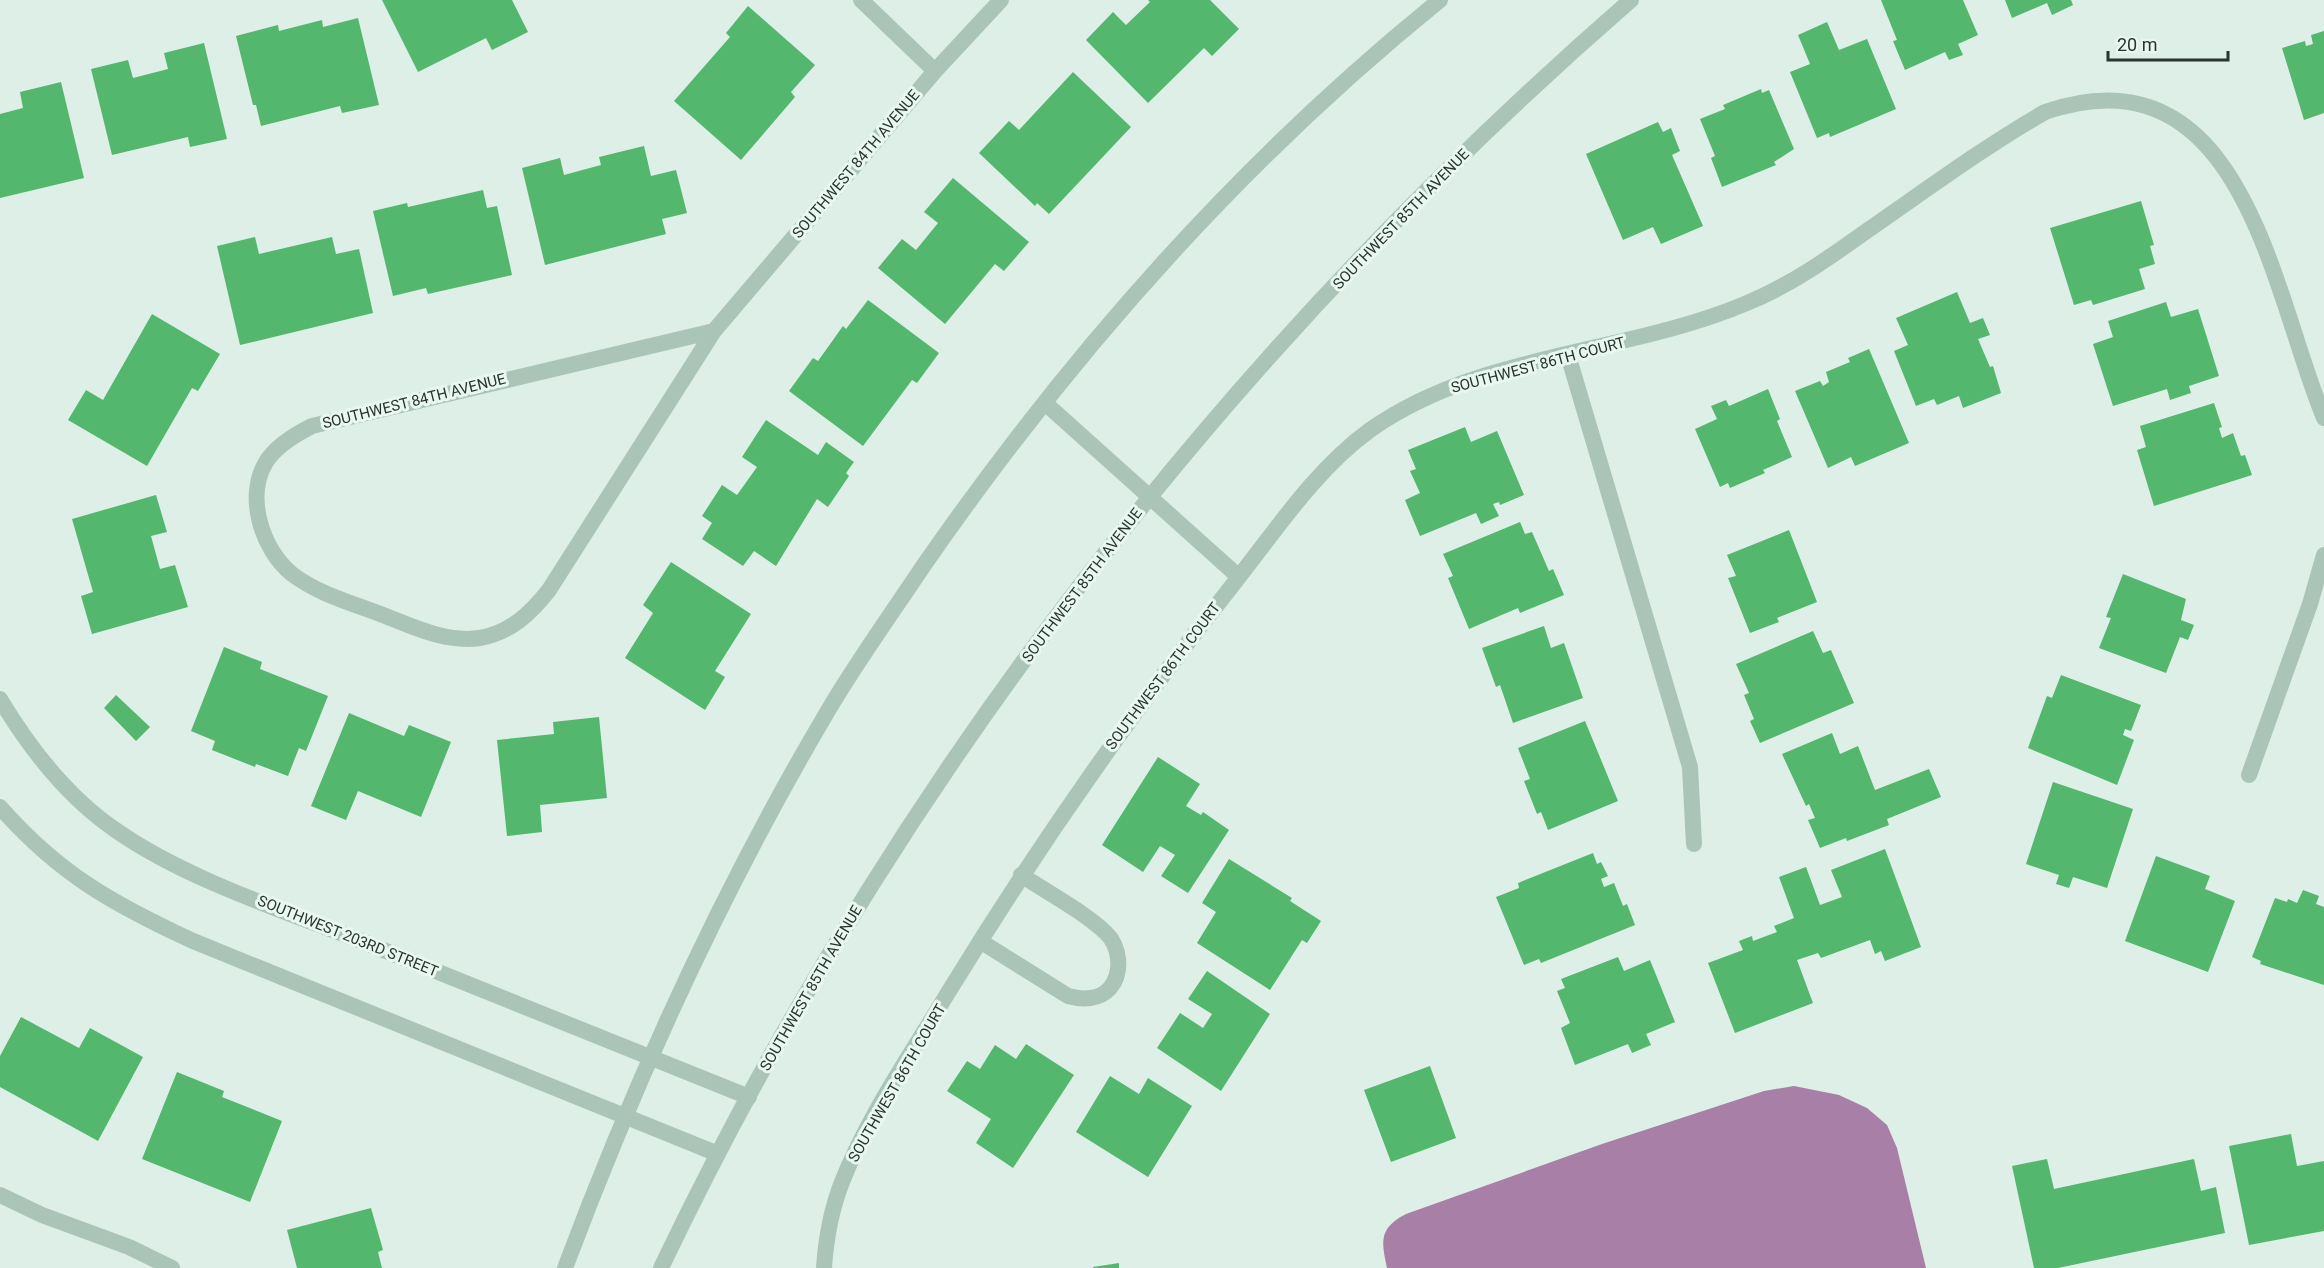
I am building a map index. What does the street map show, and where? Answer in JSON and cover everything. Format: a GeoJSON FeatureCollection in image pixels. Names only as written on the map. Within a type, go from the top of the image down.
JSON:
{"type":"FeatureCollection","features":[{"type":"Feature","properties":{"kind":"street"},"geometry":{"type":"LineString","coordinates":[[861,0],[935,70]]}},
{"type":"Feature","properties":{"kind":"street","name":"SOUTHWEST 84TH AVENUE"},"geometry":{"type":"LineString","coordinates":[[714,331],[312,426],[291,437],[266,462],[257,495],[262,531],[276,559],[310,587],[421,630],[448,638],[481,638],[517,624],[534,610],[549,590],[714,331],[935,70],[1001,0]]}},
{"type":"Feature","properties":{"kind":"street"},"geometry":{"type":"LineString","coordinates":[[565,1268],[626,1117],[694,963],[751,849],[829,708],[964,508],[1045,403],[1113,321],[1238,186],[1317,109],[1440,0]]}},
{"type":"Feature","properties":{"kind":"street","name":"SOUTHWEST 85TH AVENUE"},"geometry":{"type":"LineString","coordinates":[[661,1268],[718,1154],[825,959],[909,826],[1061,610],[1149,499],[1254,374],[1406,212],[1527,93],[1631,0]]}},
{"type":"Feature","properties":{"kind":"street","name":"SOUTHWEST 86TH COURT"},"geometry":{"type":"LineString","coordinates":[[824,1268],[826,1239],[843,1178],[897,1077],[1022,875],[1150,690],[1318,479],[1348,447],[1371,430],[1418,402],[1454,386],[1677,328],[1768,294],[1819,265],[2045,112],[2077,103],[2117,102],[2141,104],[2172,118],[2211,151],[2230,175],[2261,234],[2324,418]]}},
{"type":"Feature","properties":{"kind":"street"},"geometry":{"type":"LineString","coordinates":[[1568,355],[1690,767],[1694,844]]}},
{"type":"Feature","properties":{"kind":"street"},"geometry":{"type":"LineString","coordinates":[[1045,403],[1149,499],[1239,577]]}},
{"type":"Feature","properties":{"kind":"street"},"geometry":{"type":"LineString","coordinates":[[2249,775],[2306,614],[2324,555]]}},
{"type":"Feature","properties":{"kind":"street","name":"SOUTHWEST 203RD STREET"},"geometry":{"type":"LineString","coordinates":[[0,699],[47,766],[88,809],[117,831],[174,864],[749,1097]]}},
{"type":"Feature","properties":{"kind":"street"},"geometry":{"type":"LineString","coordinates":[[0,807],[22,832],[71,876],[145,919],[193,941],[718,1154]]}},
{"type":"Feature","properties":{"kind":"street"},"geometry":{"type":"LineString","coordinates":[[980,941],[1068,996],[1080,999],[1096,997],[1107,992],[1115,982],[1118,963],[1116,949],[1107,933],[1022,875]]}},
{"type":"Feature","properties":{"kind":"street"},"geometry":{"type":"LineString","coordinates":[[0,1195],[42,1215],[137,1250],[172,1268]]}},
{"type":"Feature","properties":{"kind":"shaded area"},"geometry":{"type":"Polygon","coordinates":[[[1794,1086],[1839,1095],[1867,1108],[1887,1125],[1897,1148],[1926,1268],[1387,1268],[1384,1236],[1397,1219],[1406,1214],[1602,1144],[1764,1091],[1794,1086]]]}},
{"type":"Feature","properties":{"kind":"building"},"geometry":{"type":"Polygon","coordinates":[[[382,0],[512,0],[528,32],[492,50],[486,38],[418,72],[382,0]]]}},
{"type":"Feature","properties":{"kind":"building"},"geometry":{"type":"Polygon","coordinates":[[[1148,0],[1210,0],[1239,29],[1212,56],[1204,48],[1148,103],[1086,40],[1113,12],[1126,25],[1150,2],[1148,0]]]}},
{"type":"Feature","properties":{"kind":"building"},"geometry":{"type":"Polygon","coordinates":[[[1881,0],[1963,0],[1978,35],[1958,44],[1963,55],[1949,60],[1945,52],[1905,70],[1893,41],[1897,40],[1881,0]]]}},
{"type":"Feature","properties":{"kind":"building"},"geometry":{"type":"Polygon","coordinates":[[[2005,0],[2071,0],[2073,5],[2052,15],[2047,3],[2012,18],[2005,0]]]}},
{"type":"Feature","properties":{"kind":"building"},"geometry":{"type":"Polygon","coordinates":[[[748,6],[815,65],[791,92],[795,97],[741,160],[674,101],[730,37],[726,33],[748,6]]]}},
{"type":"Feature","properties":{"kind":"building"},"geometry":{"type":"Polygon","coordinates":[[[358,18],[379,105],[342,113],[340,106],[261,126],[256,105],[253,105],[236,36],[278,25],[279,31],[322,20],[323,27],[358,18]]]}},
{"type":"Feature","properties":{"kind":"building"},"geometry":{"type":"Polygon","coordinates":[[[1827,22],[1839,50],[1867,39],[1896,109],[1830,137],[1829,133],[1817,138],[1790,72],[1810,64],[1798,35],[1827,22]]]}},
{"type":"Feature","properties":{"kind":"building"},"geometry":{"type":"Polygon","coordinates":[[[2324,31],[2324,113],[2304,120],[2282,48],[2305,41],[2306,46],[2313,44],[2311,35],[2324,31]]]}},
{"type":"Feature","properties":{"kind":"building"},"geometry":{"type":"Polygon","coordinates":[[[204,43],[227,139],[190,147],[188,137],[112,155],[91,69],[128,60],[133,78],[168,69],[164,53],[204,43]]]}},
{"type":"Feature","properties":{"kind":"building"},"geometry":{"type":"Polygon","coordinates":[[[1073,72],[1131,127],[1049,214],[1037,203],[1035,206],[979,153],[1009,121],[1019,130],[1073,72]]]}},
{"type":"Feature","properties":{"kind":"building"},"geometry":{"type":"Polygon","coordinates":[[[61,82],[84,178],[0,198],[0,114],[23,108],[20,92],[61,82]]]}},
{"type":"Feature","properties":{"kind":"building"},"geometry":{"type":"Polygon","coordinates":[[[1761,89],[1762,93],[1769,90],[1794,149],[1774,162],[1776,165],[1722,187],[1711,158],[1715,156],[1700,119],[1725,109],[1723,105],[1761,89]]]}},
{"type":"Feature","properties":{"kind":"building"},"geometry":{"type":"Polygon","coordinates":[[[1658,122],[1663,132],[1671,128],[1680,151],[1672,155],[1703,226],[1661,244],[1653,227],[1623,240],[1586,154],[1658,122]]]}},
{"type":"Feature","properties":{"kind":"building"},"geometry":{"type":"Polygon","coordinates":[[[644,146],[651,176],[676,170],[687,213],[662,219],[666,234],[545,265],[522,168],[560,158],[564,175],[601,165],[599,157],[644,146]]]}},
{"type":"Feature","properties":{"kind":"building"},"geometry":{"type":"Polygon","coordinates":[[[953,178],[1029,242],[1004,271],[995,264],[945,324],[878,268],[902,239],[916,250],[938,223],[924,212],[953,178]]]}},
{"type":"Feature","properties":{"kind":"building"},"geometry":{"type":"Polygon","coordinates":[[[483,190],[487,208],[497,206],[512,275],[428,294],[426,288],[393,296],[373,211],[407,203],[408,207],[483,190]]]}},
{"type":"Feature","properties":{"kind":"building"},"geometry":{"type":"Polygon","coordinates":[[[2141,201],[2154,245],[2150,246],[2155,264],[2139,269],[2145,289],[2093,305],[2091,300],[2074,305],[2050,228],[2141,201]]]}},
{"type":"Feature","properties":{"kind":"building"},"geometry":{"type":"Polygon","coordinates":[[[255,237],[259,254],[332,237],[336,254],[359,249],[373,313],[240,345],[217,246],[255,237]]]}},
{"type":"Feature","properties":{"kind":"building"},"geometry":{"type":"Polygon","coordinates":[[[1957,292],[1970,323],[1983,318],[1990,335],[1978,339],[1990,367],[1993,366],[2001,393],[1963,408],[1959,396],[1937,405],[1934,399],[1916,406],[1894,351],[1908,345],[1896,318],[1957,292]]]}},
{"type":"Feature","properties":{"kind":"building"},"geometry":{"type":"Polygon","coordinates":[[[868,300],[939,353],[917,383],[912,380],[863,446],[789,391],[813,358],[818,361],[843,326],[846,329],[868,300]]]}},
{"type":"Feature","properties":{"kind":"building"},"geometry":{"type":"Polygon","coordinates":[[[2166,302],[2171,317],[2198,309],[2219,376],[2189,386],[2191,393],[2170,400],[2167,389],[2113,406],[2093,344],[2113,337],[2108,321],[2166,302]]]}},
{"type":"Feature","properties":{"kind":"building"},"geometry":{"type":"Polygon","coordinates":[[[152,314],[220,354],[198,391],[192,388],[147,466],[68,420],[86,390],[103,400],[152,314]]]}},
{"type":"Feature","properties":{"kind":"building"},"geometry":{"type":"Polygon","coordinates":[[[1869,349],[1909,443],[1855,466],[1851,457],[1828,468],[1795,391],[1820,381],[1823,386],[1829,382],[1826,372],[1850,362],[1848,358],[1869,349]]]}},
{"type":"Feature","properties":{"kind":"building"},"geometry":{"type":"Polygon","coordinates":[[[1768,389],[1780,419],[1777,421],[1792,457],[1763,470],[1765,473],[1730,488],[1728,483],[1720,487],[1695,429],[1717,419],[1711,406],[1726,400],[1729,406],[1768,389]]]}},
{"type":"Feature","properties":{"kind":"building"},"geometry":{"type":"Polygon","coordinates":[[[2214,403],[2222,427],[2219,428],[2222,438],[2233,433],[2241,456],[2245,455],[2252,475],[2154,506],[2137,450],[2146,447],[2140,426],[2214,403]]]}},
{"type":"Feature","properties":{"kind":"building"},"geometry":{"type":"Polygon","coordinates":[[[766,420],[818,455],[826,442],[854,462],[846,473],[849,476],[828,507],[817,499],[776,566],[754,551],[743,566],[702,539],[712,523],[702,516],[722,485],[737,495],[757,467],[742,457],[766,420]]]}},
{"type":"Feature","properties":{"kind":"building"},"geometry":{"type":"Polygon","coordinates":[[[1465,427],[1471,442],[1497,431],[1524,495],[1500,505],[1499,502],[1493,504],[1499,516],[1481,524],[1476,513],[1420,536],[1405,500],[1420,493],[1410,471],[1416,469],[1408,450],[1465,427]]]}},
{"type":"Feature","properties":{"kind":"building"},"geometry":{"type":"Polygon","coordinates":[[[156,495],[167,532],[151,536],[160,569],[175,565],[188,607],[92,634],[81,596],[93,592],[72,519],[156,495]]]}},
{"type":"Feature","properties":{"kind":"building"},"geometry":{"type":"Polygon","coordinates":[[[1520,522],[1525,534],[1532,532],[1549,571],[1553,569],[1564,595],[1520,613],[1518,608],[1469,629],[1448,578],[1453,576],[1443,554],[1520,522]]]}},
{"type":"Feature","properties":{"kind":"building"},"geometry":{"type":"Polygon","coordinates":[[[1789,530],[1817,602],[1777,618],[1779,622],[1750,633],[1728,578],[1736,576],[1727,555],[1789,530]]]}},
{"type":"Feature","properties":{"kind":"building"},"geometry":{"type":"Polygon","coordinates":[[[671,562],[751,614],[715,671],[725,677],[705,710],[625,658],[653,613],[643,605],[671,562]]]}},
{"type":"Feature","properties":{"kind":"building"},"geometry":{"type":"Polygon","coordinates":[[[2123,574],[2186,599],[2181,620],[2194,625],[2188,640],[2180,637],[2166,673],[2099,648],[2111,618],[2106,617],[2123,574]]]}},
{"type":"Feature","properties":{"kind":"building"},"geometry":{"type":"Polygon","coordinates":[[[1544,626],[1551,648],[1564,643],[1583,698],[1513,723],[1500,685],[1496,687],[1482,648],[1544,626]]]}},
{"type":"Feature","properties":{"kind":"building"},"geometry":{"type":"Polygon","coordinates":[[[1813,631],[1823,653],[1831,650],[1854,703],[1760,743],[1750,721],[1754,719],[1744,695],[1749,693],[1736,664],[1813,631]]]}},
{"type":"Feature","properties":{"kind":"building"},"geometry":{"type":"Polygon","coordinates":[[[224,647],[262,662],[260,669],[328,696],[306,751],[299,748],[288,776],[256,764],[255,767],[212,750],[215,741],[191,731],[224,647]]]}},
{"type":"Feature","properties":{"kind":"building"},"geometry":{"type":"Polygon","coordinates":[[[2061,675],[2141,705],[2131,731],[2125,729],[2123,735],[2134,740],[2117,785],[2028,748],[2047,696],[2052,698],[2061,675]]]}},
{"type":"Feature","properties":{"kind":"building"},"geometry":{"type":"Polygon","coordinates":[[[116,695],[150,727],[136,741],[104,708],[116,695]]]}},
{"type":"Feature","properties":{"kind":"building"},"geometry":{"type":"Polygon","coordinates":[[[349,713],[404,736],[409,725],[451,742],[421,817],[358,791],[346,820],[311,806],[349,713]]]}},
{"type":"Feature","properties":{"kind":"building"},"geometry":{"type":"Polygon","coordinates":[[[599,717],[607,798],[540,805],[542,832],[507,836],[497,740],[554,734],[553,722],[599,717]]]}},
{"type":"Feature","properties":{"kind":"building"},"geometry":{"type":"Polygon","coordinates":[[[1585,721],[1618,801],[1548,830],[1541,812],[1537,814],[1524,781],[1530,779],[1518,748],[1585,721]]]}},
{"type":"Feature","properties":{"kind":"building"},"geometry":{"type":"Polygon","coordinates":[[[1832,733],[1840,754],[1858,746],[1875,790],[1929,769],[1941,797],[1887,819],[1889,825],[1847,841],[1846,838],[1820,848],[1808,820],[1815,818],[1809,804],[1806,806],[1782,754],[1832,733]]]}},
{"type":"Feature","properties":{"kind":"building"},"geometry":{"type":"Polygon","coordinates":[[[1158,757],[1200,784],[1186,806],[1201,815],[1203,812],[1229,830],[1188,893],[1161,876],[1175,855],[1160,846],[1143,872],[1102,845],[1158,757]]]}},
{"type":"Feature","properties":{"kind":"building"},"geometry":{"type":"Polygon","coordinates":[[[2053,782],[2133,809],[2107,888],[2073,877],[2069,888],[2056,884],[2059,875],[2026,864],[2053,782]]]}},
{"type":"Feature","properties":{"kind":"building"},"geometry":{"type":"Polygon","coordinates":[[[1885,849],[1921,947],[1885,961],[1881,951],[1875,954],[1870,940],[1821,958],[1818,953],[1797,960],[1813,1003],[1735,1033],[1708,963],[1743,950],[1739,941],[1752,936],[1753,941],[1777,932],[1774,926],[1794,918],[1779,877],[1806,867],[1820,905],[1842,897],[1831,870],[1885,849]]]}},
{"type":"Feature","properties":{"kind":"building"},"geometry":{"type":"Polygon","coordinates":[[[1593,853],[1597,864],[1601,862],[1608,876],[1601,879],[1604,887],[1614,883],[1623,906],[1627,904],[1635,925],[1541,963],[1539,959],[1524,965],[1496,897],[1519,888],[1518,883],[1593,853]]]}},
{"type":"Feature","properties":{"kind":"building"},"geometry":{"type":"Polygon","coordinates":[[[2156,856],[2210,876],[2205,889],[2235,901],[2208,972],[2125,941],[2156,856]]]}},
{"type":"Feature","properties":{"kind":"building"},"geometry":{"type":"Polygon","coordinates":[[[1229,859],[1292,898],[1290,901],[1321,921],[1307,943],[1302,940],[1270,990],[1197,943],[1216,912],[1202,903],[1229,859]]]}},
{"type":"Feature","properties":{"kind":"building"},"geometry":{"type":"Polygon","coordinates":[[[2303,890],[2319,896],[2316,904],[2324,907],[2324,985],[2260,964],[2261,961],[2252,957],[2275,898],[2287,902],[2288,899],[2297,903],[2303,890]]]}},
{"type":"Feature","properties":{"kind":"building"},"geometry":{"type":"Polygon","coordinates":[[[1618,957],[1624,971],[1650,960],[1675,1022],[1646,1034],[1651,1045],[1632,1053],[1628,1044],[1575,1065],[1561,1028],[1570,1023],[1557,991],[1565,988],[1561,979],[1618,957]]]}},
{"type":"Feature","properties":{"kind":"building"},"geometry":{"type":"Polygon","coordinates":[[[1207,971],[1270,1014],[1221,1091],[1157,1048],[1180,1013],[1203,1028],[1212,1014],[1188,999],[1207,971]]]}},
{"type":"Feature","properties":{"kind":"building"},"geometry":{"type":"Polygon","coordinates":[[[21,1017],[79,1048],[90,1028],[143,1057],[98,1141],[0,1087],[0,1056],[21,1017]]]}},
{"type":"Feature","properties":{"kind":"building"},"geometry":{"type":"Polygon","coordinates":[[[1026,1044],[1074,1075],[1013,1168],[976,1143],[991,1119],[947,1091],[967,1061],[980,1069],[995,1045],[1016,1059],[1026,1044]]]}},
{"type":"Feature","properties":{"kind":"building"},"geometry":{"type":"Polygon","coordinates":[[[1430,1066],[1456,1138],[1391,1162],[1364,1090],[1430,1066]]]}},
{"type":"Feature","properties":{"kind":"building"},"geometry":{"type":"Polygon","coordinates":[[[177,1072],[224,1091],[222,1097],[282,1121],[250,1202],[142,1159],[177,1072]]]}},
{"type":"Feature","properties":{"kind":"building"},"geometry":{"type":"Polygon","coordinates":[[[1110,1076],[1139,1094],[1148,1078],[1192,1106],[1148,1177],[1076,1132],[1110,1076]]]}},
{"type":"Feature","properties":{"kind":"building"},"geometry":{"type":"Polygon","coordinates":[[[2291,1134],[2297,1166],[2324,1161],[2324,1231],[2249,1245],[2229,1146],[2291,1134]]]}},
{"type":"Feature","properties":{"kind":"building"},"geometry":{"type":"Polygon","coordinates":[[[2047,1159],[2054,1189],[2194,1159],[2201,1191],[2216,1187],[2225,1233],[2058,1268],[2034,1268],[2012,1166],[2047,1159]]]}},
{"type":"Feature","properties":{"kind":"building"},"geometry":{"type":"Polygon","coordinates":[[[371,1208],[383,1250],[378,1252],[382,1268],[297,1268],[287,1230],[371,1208]]]}},
{"type":"Feature","properties":{"kind":"building"},"geometry":{"type":"Polygon","coordinates":[[[1119,1263],[1119,1268],[1093,1268],[1093,1267],[1119,1263]]]}}]}
